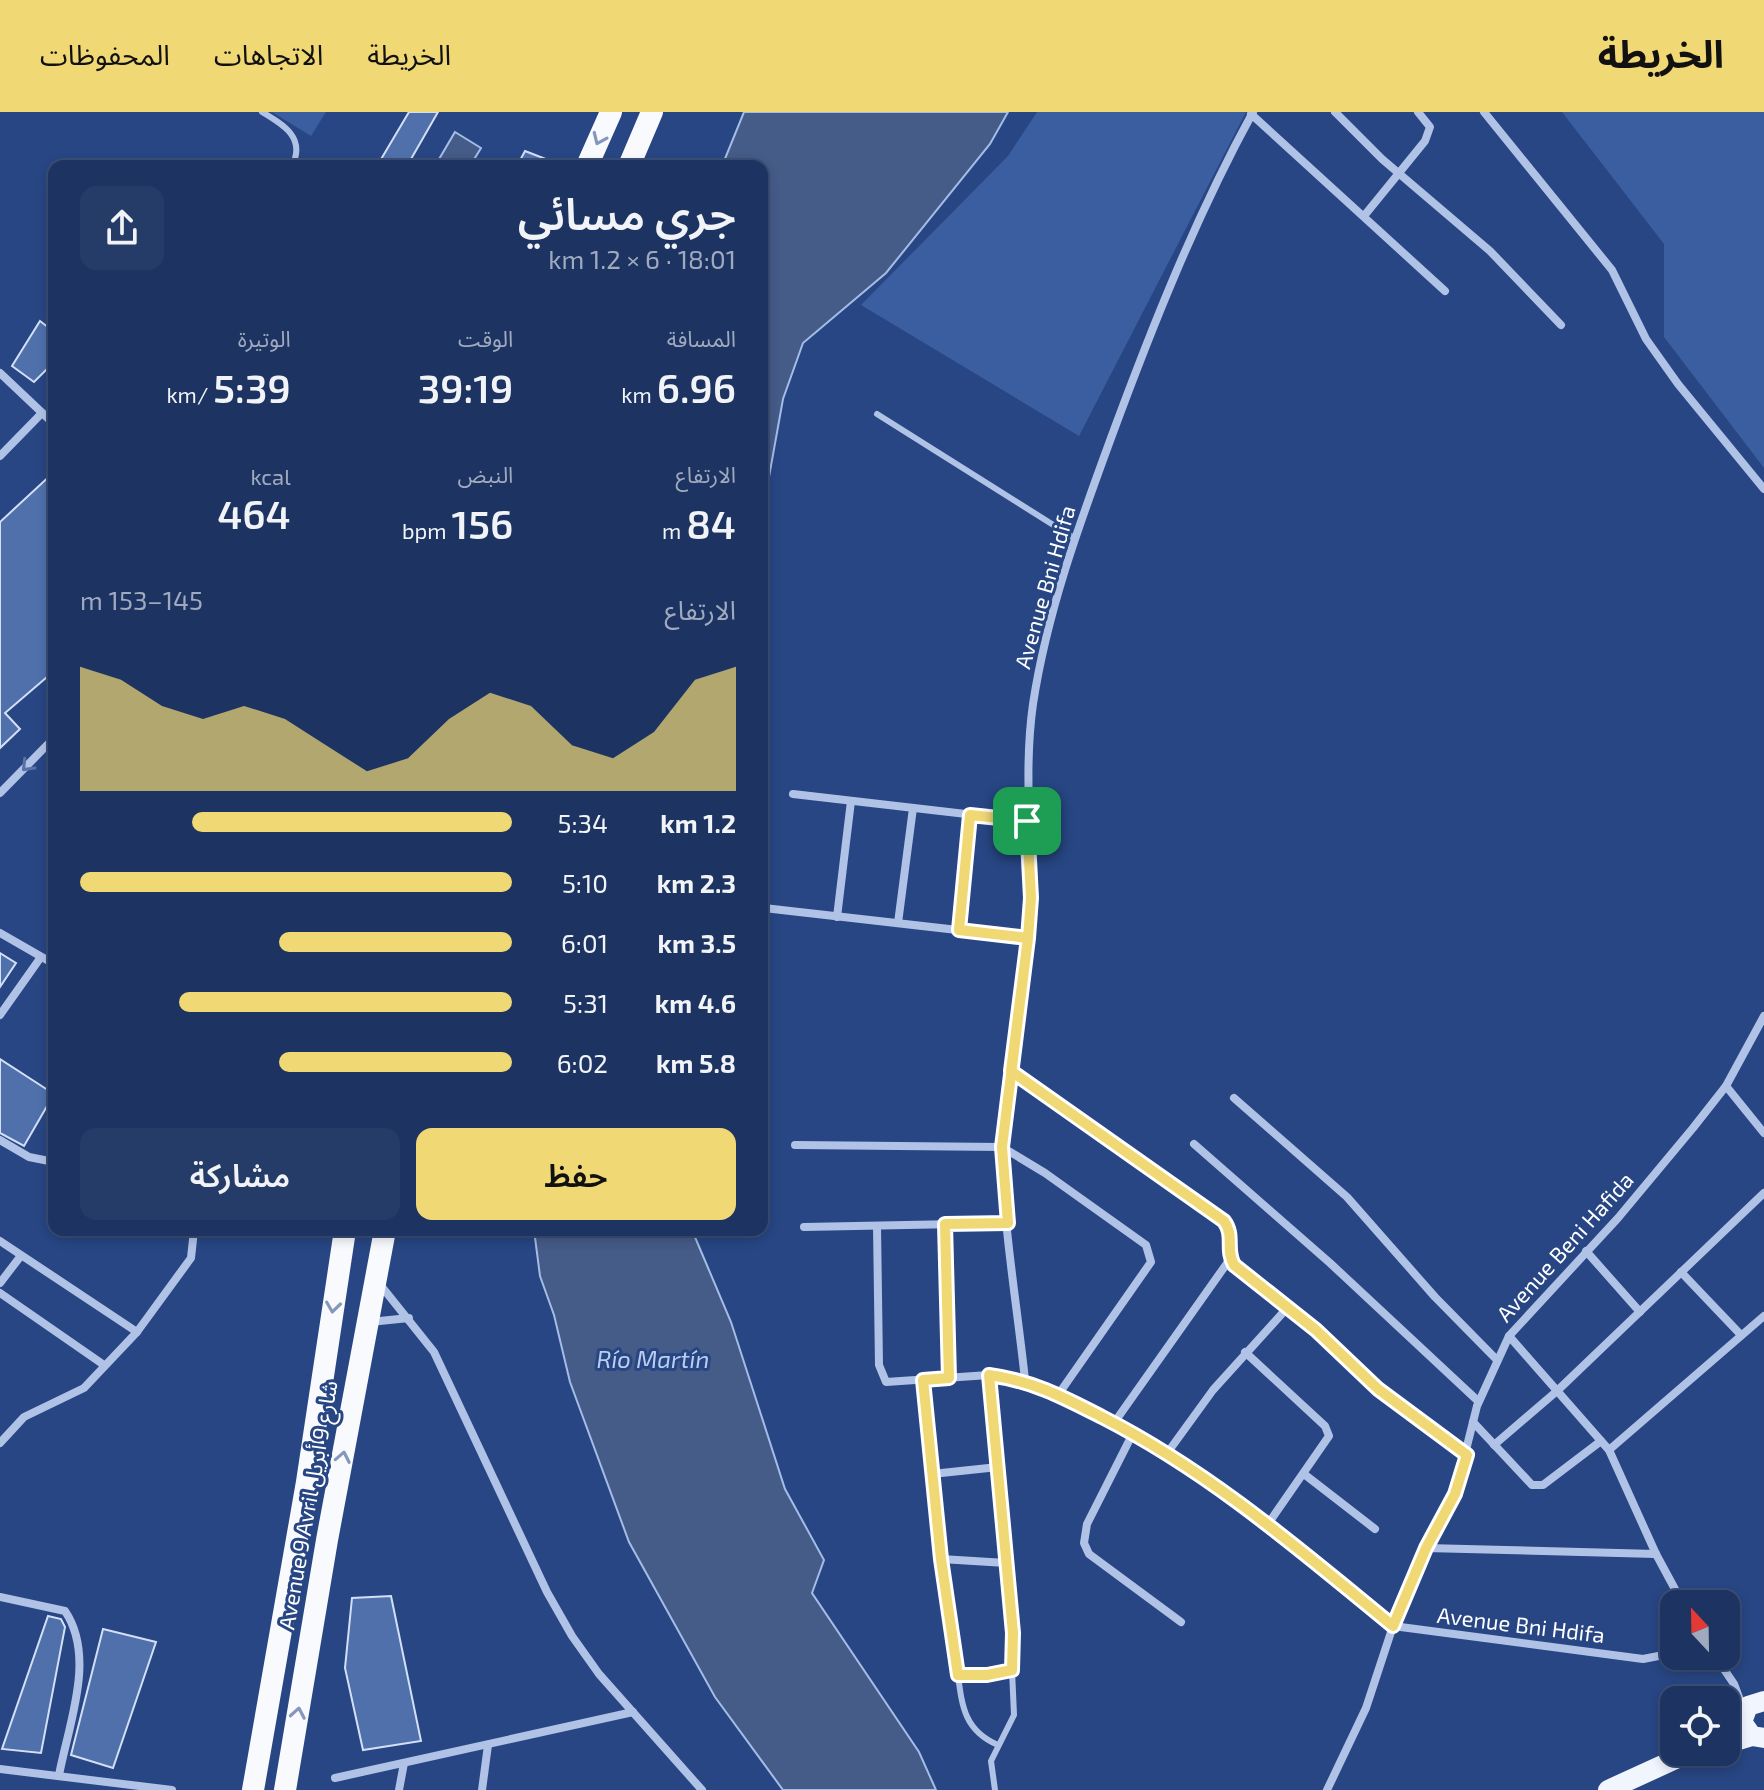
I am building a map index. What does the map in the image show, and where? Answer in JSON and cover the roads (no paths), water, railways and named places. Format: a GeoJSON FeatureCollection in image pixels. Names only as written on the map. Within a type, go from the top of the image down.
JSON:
{"type":"FeatureCollection","features":[{"type":"Feature","properties":{"kind":"highway"},"geometry":{"type":"LineString","coordinates":[[590,160],[611,112]]}},
{"type":"Feature","properties":{"kind":"highway"},"geometry":{"type":"LineString","coordinates":[[632,160],[652,112]]}},
{"type":"Feature","properties":{"kind":"highway","name":"Avenue 9 Avril شارع 9 أبريل"},"geometry":{"type":"LineString","coordinates":[[253,1790],[307,1482],[344,1236]]}},
{"type":"Feature","properties":{"kind":"highway","name":"Avenue 9 Avril شارع 9 أبريل"},"geometry":{"type":"LineString","coordinates":[[285,1790],[327,1540],[384,1236]]}},
{"type":"Feature","properties":{"kind":"main road"},"geometry":{"type":"LineString","coordinates":[[1608,1790],[1663,1766]]}},
{"type":"Feature","properties":{"kind":"street"},"geometry":{"type":"LineString","coordinates":[[1335,112],[1400,174],[1490,251],[1561,325]]}},
{"type":"Feature","properties":{"kind":"street"},"geometry":{"type":"LineString","coordinates":[[1364,216],[1400,174],[1429,133],[1428,121],[1418,112]]}},
{"type":"Feature","properties":{"kind":"street"},"geometry":{"type":"LineString","coordinates":[[1484,112],[1612,270],[1646,339],[1678,384],[1764,489]]}},
{"type":"Feature","properties":{"kind":"street"},"geometry":{"type":"LineString","coordinates":[[1252,113],[1445,291]]}},
{"type":"Feature","properties":{"kind":"street","name":"Avenue Bni Hdifa"},"geometry":{"type":"LineString","coordinates":[[1025,1380],[1002,1147],[1031,898],[1026,758],[1033,702],[1045,638],[1074,538],[1159,313],[1252,113]]}},
{"type":"Feature","properties":{"kind":"street"},"geometry":{"type":"LineString","coordinates":[[0,373],[48,418]]}},
{"type":"Feature","properties":{"kind":"street"},"geometry":{"type":"LineString","coordinates":[[0,456],[42,413]]}},
{"type":"Feature","properties":{"kind":"street"},"geometry":{"type":"LineString","coordinates":[[0,793],[48,744]]}},
{"type":"Feature","properties":{"kind":"street"},"geometry":{"type":"LineString","coordinates":[[793,794],[1027,821]]}},
{"type":"Feature","properties":{"kind":"street"},"geometry":{"type":"LineString","coordinates":[[837,917],[851,801]]}},
{"type":"Feature","properties":{"kind":"street"},"geometry":{"type":"LineString","coordinates":[[898,923],[913,808]]}},
{"type":"Feature","properties":{"kind":"street"},"geometry":{"type":"LineString","coordinates":[[959,930],[970,815]]}},
{"type":"Feature","properties":{"kind":"street"},"geometry":{"type":"LineString","coordinates":[[768,908],[1028,938]]}},
{"type":"Feature","properties":{"kind":"street"},"geometry":{"type":"LineString","coordinates":[[0,933],[48,961]]}},
{"type":"Feature","properties":{"kind":"street"},"geometry":{"type":"LineString","coordinates":[[0,1015],[41,957]]}},
{"type":"Feature","properties":{"kind":"street","name":"Avenue Beni Hafida"},"geometry":{"type":"LineString","coordinates":[[1327,1790],[1366,1708],[1393,1626],[1426,1548],[1455,1494],[1478,1401],[1509,1336],[1618,1218],[1726,1086],[1764,1016]]}},
{"type":"Feature","properties":{"kind":"street"},"geometry":{"type":"LineString","coordinates":[[1011,1071],[1224,1221],[1231,1235],[1230,1259],[1114,1423]]}},
{"type":"Feature","properties":{"kind":"street"},"geometry":{"type":"LineString","coordinates":[[1726,1086],[1764,1133]]}},
{"type":"Feature","properties":{"kind":"street"},"geometry":{"type":"LineString","coordinates":[[1234,1098],[1347,1197],[1435,1297],[1497,1360]]}},
{"type":"Feature","properties":{"kind":"street"},"geometry":{"type":"LineString","coordinates":[[0,1140],[29,1157],[48,1161]]}},
{"type":"Feature","properties":{"kind":"street"},"geometry":{"type":"LineString","coordinates":[[1194,1144],[1330,1263],[1478,1401]]}},
{"type":"Feature","properties":{"kind":"street"},"geometry":{"type":"LineString","coordinates":[[795,1145],[1002,1147],[1045,1173],[1146,1245],[1152,1256],[1058,1395]]}},
{"type":"Feature","properties":{"kind":"street"},"geometry":{"type":"LineString","coordinates":[[1494,1445],[1557,1391],[1764,1193]]}},
{"type":"Feature","properties":{"kind":"street"},"geometry":{"type":"LineString","coordinates":[[804,1227],[1008,1223]]}},
{"type":"Feature","properties":{"kind":"street"},"geometry":{"type":"LineString","coordinates":[[945,1224],[949,1378]]}},
{"type":"Feature","properties":{"kind":"street"},"geometry":{"type":"LineString","coordinates":[[877,1226],[881,1373],[892,1384],[989,1375],[1025,1380],[1058,1395],[1168,1452],[1268,1524],[1393,1626]]}},
{"type":"Feature","properties":{"kind":"street"},"geometry":{"type":"LineString","coordinates":[[0,1443],[24,1417],[84,1388],[137,1332],[191,1258],[193,1236]]}},
{"type":"Feature","properties":{"kind":"street"},"geometry":{"type":"LineString","coordinates":[[0,1241],[137,1332]]}},
{"type":"Feature","properties":{"kind":"street"},"geometry":{"type":"LineString","coordinates":[[1586,1251],[1640,1312]]}},
{"type":"Feature","properties":{"kind":"street"},"geometry":{"type":"LineString","coordinates":[[0,1283],[20,1257]]}},
{"type":"Feature","properties":{"kind":"street"},"geometry":{"type":"LineString","coordinates":[[1230,1259],[1378,1389],[1467,1455]]}},
{"type":"Feature","properties":{"kind":"street"},"geometry":{"type":"LineString","coordinates":[[1681,1272],[1741,1335]]}},
{"type":"Feature","properties":{"kind":"street"},"geometry":{"type":"LineString","coordinates":[[376,1281],[434,1352],[547,1592],[599,1674],[702,1790]]}},
{"type":"Feature","properties":{"kind":"street"},"geometry":{"type":"LineString","coordinates":[[0,1293],[104,1365]]}},
{"type":"Feature","properties":{"kind":"street"},"geometry":{"type":"LineString","coordinates":[[1168,1452],[1245,1352],[1288,1307]]}},
{"type":"Feature","properties":{"kind":"street"},"geometry":{"type":"LineString","coordinates":[[1609,1450],[1764,1316]]}},
{"type":"Feature","properties":{"kind":"street"},"geometry":{"type":"LineString","coordinates":[[369,1322],[409,1318]]}},
{"type":"Feature","properties":{"kind":"street"},"geometry":{"type":"LineString","coordinates":[[1509,1336],[1609,1450],[1675,1590]]}},
{"type":"Feature","properties":{"kind":"street"},"geometry":{"type":"LineString","coordinates":[[1245,1352],[1329,1431],[1329,1441],[1268,1524]]}},
{"type":"Feature","properties":{"kind":"street"},"geometry":{"type":"LineString","coordinates":[[923,1380],[941,1559],[958,1675],[987,1675],[1012,1670],[1013,1633],[989,1375]]}},
{"type":"Feature","properties":{"kind":"street"},"geometry":{"type":"LineString","coordinates":[[1473,1422],[1526,1482],[1537,1486],[1543,1485],[1601,1441]]}},
{"type":"Feature","properties":{"kind":"street"},"geometry":{"type":"LineString","coordinates":[[1133,1433],[1087,1524],[1084,1543],[1089,1554],[1181,1622]]}},
{"type":"Feature","properties":{"kind":"street"},"geometry":{"type":"LineString","coordinates":[[932,1474],[998,1467]]}},
{"type":"Feature","properties":{"kind":"street"},"geometry":{"type":"LineString","coordinates":[[1304,1474],[1375,1529]]}},
{"type":"Feature","properties":{"kind":"street"},"geometry":{"type":"LineString","coordinates":[[1426,1548],[1656,1554]]}},
{"type":"Feature","properties":{"kind":"street"},"geometry":{"type":"LineString","coordinates":[[941,1559],[1006,1563]]}},
{"type":"Feature","properties":{"kind":"street"},"geometry":{"type":"LineString","coordinates":[[0,1597],[65,1611],[76,1628],[81,1656],[59,1775]]}},
{"type":"Feature","properties":{"kind":"street","name":"Avenue Bni Hdifa"},"geometry":{"type":"LineString","coordinates":[[1393,1626],[1643,1659],[1660,1656]]}},
{"type":"Feature","properties":{"kind":"street"},"geometry":{"type":"LineString","coordinates":[[1724,1670],[1752,1725]]}},
{"type":"Feature","properties":{"kind":"street"},"geometry":{"type":"LineString","coordinates":[[1734,1684],[1752,1725]]}},
{"type":"Feature","properties":{"kind":"street"},"geometry":{"type":"LineString","coordinates":[[335,1778],[633,1712]]}},
{"type":"Feature","properties":{"kind":"street"},"geometry":{"type":"LineString","coordinates":[[482,1790],[488,1745]]}},
{"type":"Feature","properties":{"kind":"street"},"geometry":{"type":"LineString","coordinates":[[399,1790],[404,1763]]}},
{"type":"Feature","properties":{"kind":"street"},"geometry":{"type":"LineString","coordinates":[[0,1769],[172,1790]]}},
{"type":"Feature","properties":{"kind":"lane"},"geometry":{"type":"LineString","coordinates":[[262,112],[285,125],[295,136],[298,149],[294,160]]}},
{"type":"Feature","properties":{"kind":"lane"},"geometry":{"type":"LineString","coordinates":[[877,414],[1074,538]]}},
{"type":"Feature","properties":{"kind":"lane"},"geometry":{"type":"LineString","coordinates":[[995,1790],[991,1761],[1014,1715],[1012,1670]]}},
{"type":"Feature","properties":{"kind":"lane"},"geometry":{"type":"LineString","coordinates":[[958,1675],[962,1706],[971,1729],[998,1745]]}},
{"type":"Feature","properties":{"kind":"water"},"geometry":{"type":"Polygon","coordinates":[[[744,112],[1008,112],[990,144],[886,273],[803,343],[783,399],[768,483],[768,160],[724,160],[744,112]]]}},
{"type":"Feature","properties":{"kind":"water"},"geometry":{"type":"Polygon","coordinates":[[[455,132],[481,148],[474,160],[439,160],[455,132]]]}},
{"type":"Feature","properties":{"kind":"water","name":"Río Martín"},"geometry":{"type":"Polygon","coordinates":[[[535,1236],[695,1236],[731,1322],[785,1489],[824,1560],[812,1593],[919,1752],[936,1790],[783,1790],[715,1697],[629,1542],[570,1382],[554,1315],[540,1276],[535,1236]]]}}]}
